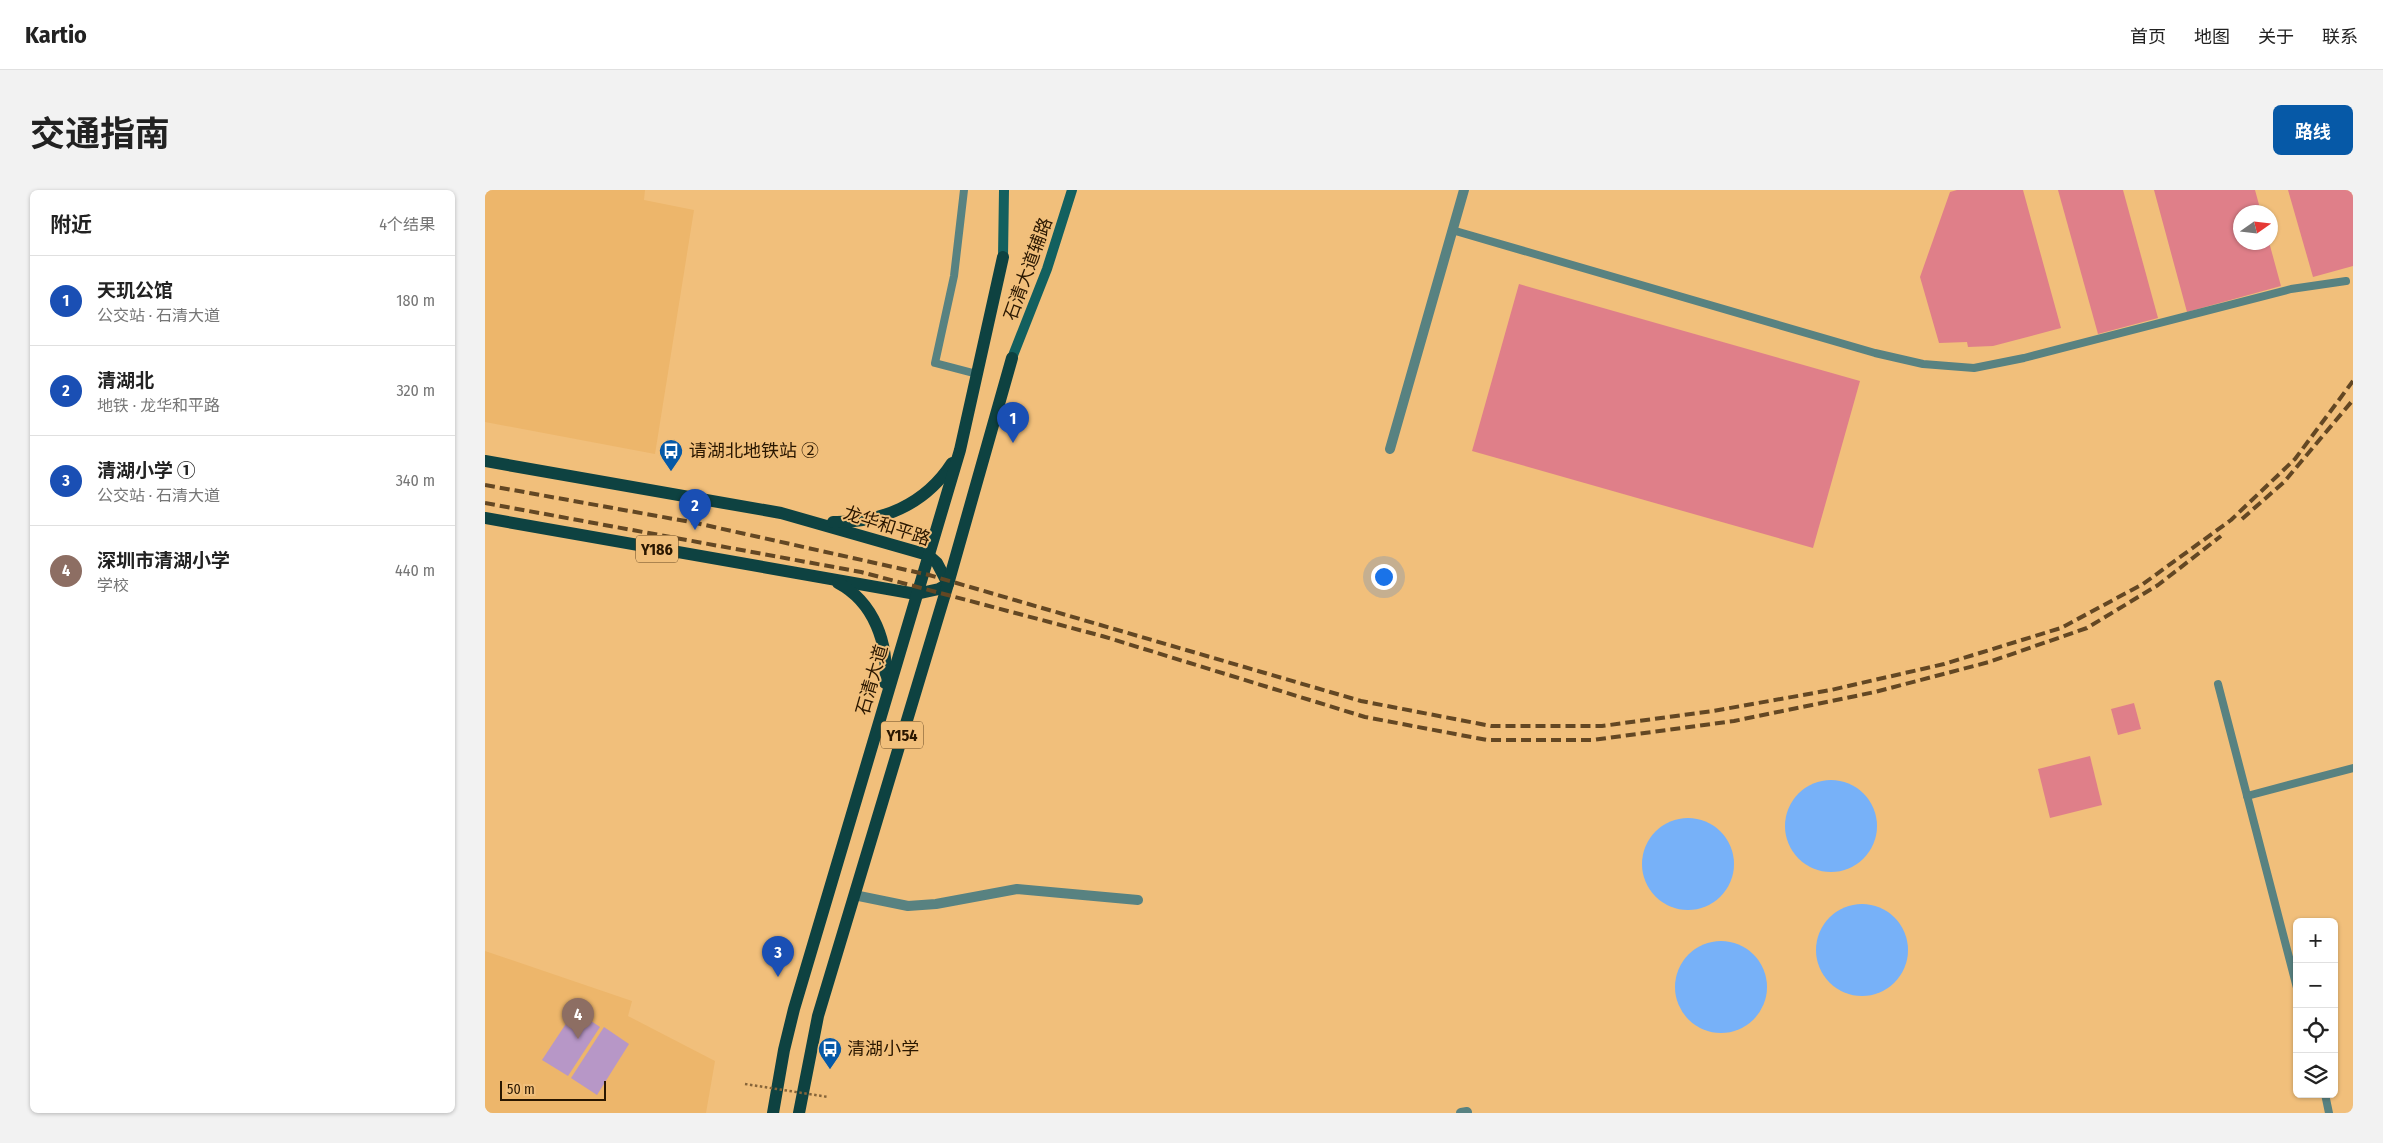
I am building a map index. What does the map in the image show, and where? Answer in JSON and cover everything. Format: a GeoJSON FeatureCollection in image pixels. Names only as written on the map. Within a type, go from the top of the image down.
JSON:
{"type":"FeatureCollection","features":[{"type":"Feature","properties":{"kind":"main road","name":"石清大道辅路"},"geometry":{"type":"LineString","coordinates":[[1003,257],[1004,190]]}},
{"type":"Feature","properties":{"kind":"main road","name":"石清大道辅路"},"geometry":{"type":"LineString","coordinates":[[1012,358],[1047,269],[1072,190]]}},
{"type":"Feature","properties":{"kind":"main road","name":"石清大道"},"geometry":{"type":"LineString","coordinates":[[773,1113],[784,1050],[794,1009],[883,703],[960,450],[1003,257]]}},
{"type":"Feature","properties":{"kind":"main road","name":"Y154"},"geometry":{"type":"LineString","coordinates":[[799,1113],[816,1025],[948,584],[1012,358]]}},
{"type":"Feature","properties":{"kind":"main road"},"geometry":{"type":"LineString","coordinates":[[815,521],[850,522],[868,520],[901,510],[925,494],[945,473],[960,450]]}},
{"type":"Feature","properties":{"kind":"main road","name":"龙华和平路"},"geometry":{"type":"LineString","coordinates":[[485,461],[781,513],[815,521],[928,555],[937,563],[948,584]]}},
{"type":"Feature","properties":{"kind":"main road","name":"Y186"},"geometry":{"type":"LineString","coordinates":[[485,518],[916,594],[927,593],[948,584]]}},
{"type":"Feature","properties":{"kind":"main road"},"geometry":{"type":"LineString","coordinates":[[830,579],[848,588],[861,599],[872,614],[880,633],[885,657],[883,703]]}},
{"type":"Feature","properties":{"kind":"street"},"geometry":{"type":"LineString","coordinates":[[1390,448],[1464,190]]}},
{"type":"Feature","properties":{"kind":"street"},"geometry":{"type":"LineString","coordinates":[[854,895],[908,906],[936,904],[1017,889],[1138,900]]}},
{"type":"Feature","properties":{"kind":"lane"},"geometry":{"type":"LineString","coordinates":[[964,190],[954,276],[935,363],[977,374]]}},
{"type":"Feature","properties":{"kind":"lane"},"geometry":{"type":"LineString","coordinates":[[1452,230],[1875,353],[1923,364],[1974,368],[2023,358],[2291,289],[2346,281]]}},
{"type":"Feature","properties":{"kind":"lane"},"geometry":{"type":"LineString","coordinates":[[2218,684],[2293,973]]}},
{"type":"Feature","properties":{"kind":"lane"},"geometry":{"type":"LineString","coordinates":[[2247,796],[2353,768]]}},
{"type":"Feature","properties":{"kind":"lane"},"geometry":{"type":"LineString","coordinates":[[2326,1098],[2329,1113]]}},
{"type":"Feature","properties":{"kind":"path"},"geometry":{"type":"LineString","coordinates":[[745,1084],[828,1097]]}},
{"type":"Feature","properties":{"kind":"shaded area"},"geometry":{"type":"Polygon","coordinates":[[[485,190],[645,190],[644,200],[694,210],[655,454],[485,422],[485,190]]]}},
{"type":"Feature","properties":{"kind":"shaded area"},"geometry":{"type":"Polygon","coordinates":[[[485,951],[632,1001],[628,1016],[715,1061],[706,1113],[485,1113],[485,951]]]}},
{"type":"Feature","properties":{"kind":"shaded area"},"geometry":{"type":"Polygon","coordinates":[[[575,1010],[600,1027],[568,1076],[542,1060],[575,1010]]]}},
{"type":"Feature","properties":{"kind":"shaded area"},"geometry":{"type":"Polygon","coordinates":[[[604,1027],[629,1044],[597,1095],[571,1078],[604,1027]]]}},
{"type":"Feature","properties":{"kind":"water"},"geometry":{"type":"Polygon","coordinates":[[[1831,780],[1840,781],[1857,788],[1869,800],[1876,817],[1876,835],[1869,852],[1857,864],[1840,871],[1831,872],[1822,871],[1805,864],[1793,852],[1786,835],[1785,826],[1786,817],[1793,800],[1805,788],[1822,781],[1831,780]]]}},
{"type":"Feature","properties":{"kind":"water"},"geometry":{"type":"Polygon","coordinates":[[[1688,818],[1697,819],[1714,826],[1726,838],[1733,855],[1733,873],[1726,890],[1714,902],[1697,909],[1688,910],[1679,909],[1662,902],[1650,890],[1643,873],[1642,864],[1643,855],[1650,838],[1662,826],[1679,819],[1688,818]]]}},
{"type":"Feature","properties":{"kind":"water"},"geometry":{"type":"Polygon","coordinates":[[[1862,904],[1871,905],[1888,912],[1900,924],[1907,941],[1907,959],[1900,976],[1888,988],[1871,995],[1862,996],[1853,995],[1836,988],[1824,976],[1817,959],[1816,950],[1817,941],[1824,924],[1836,912],[1853,905],[1862,904]]]}},
{"type":"Feature","properties":{"kind":"water"},"geometry":{"type":"Polygon","coordinates":[[[1721,941],[1730,942],[1747,949],[1759,961],[1766,978],[1766,996],[1759,1013],[1747,1025],[1730,1032],[1721,1033],[1712,1032],[1695,1025],[1683,1013],[1676,996],[1675,987],[1676,978],[1683,961],[1695,949],[1712,942],[1721,941]]]}},
{"type":"Feature","properties":{"kind":"building"},"geometry":{"type":"Polygon","coordinates":[[[1957,190],[2023,190],[2061,328],[1993,346],[1968,347],[1967,342],[1939,343],[1920,277],[1950,192],[1957,190]]]}},
{"type":"Feature","properties":{"kind":"building"},"geometry":{"type":"Polygon","coordinates":[[[2058,190],[2123,190],[2158,318],[2098,334],[2058,190]]]}},
{"type":"Feature","properties":{"kind":"building"},"geometry":{"type":"Polygon","coordinates":[[[2154,190],[2255,190],[2259,205],[2233,205],[2233,250],[2271,250],[2281,286],[2187,312],[2154,190]]]}},
{"type":"Feature","properties":{"kind":"building"},"geometry":{"type":"Polygon","coordinates":[[[2288,190],[2353,190],[2353,266],[2313,277],[2288,190]]]}},
{"type":"Feature","properties":{"kind":"building"},"geometry":{"type":"Polygon","coordinates":[[[1519,284],[1860,381],[1813,548],[1472,451],[1519,284]]]}},
{"type":"Feature","properties":{"kind":"building"},"geometry":{"type":"Polygon","coordinates":[[[2134,703],[2141,729],[2118,735],[2111,709],[2134,703]]]}},
{"type":"Feature","properties":{"kind":"building"},"geometry":{"type":"Polygon","coordinates":[[[2090,756],[2102,805],[2050,818],[2038,769],[2090,756]]]}},
{"type":"Feature","properties":{"kind":"railway"},"geometry":{"type":"LineString","coordinates":[[485,485],[696,523],[929,575],[1361,701],[1491,726],[1602,726],[1713,711],[1831,690],[1944,664],[2061,628],[2143,584],[2231,520],[2295,459],[2353,381]]}},
{"type":"Feature","properties":{"kind":"railway"},"geometry":{"type":"LineString","coordinates":[[2242,519],[2284,482],[2353,400]]}},
{"type":"Feature","properties":{"kind":"railway"},"geometry":{"type":"LineString","coordinates":[[485,503],[861,572],[1102,636],[1365,717],[1487,740],[1593,740],[1734,721],[1875,692],[1989,662],[2087,628],[2158,585],[2221,536]]}},
{"type":"Feature","properties":{"kind":"place","name":"天玑公馆"},"geometry":{"type":"Point","coordinates":[1013,443]}},
{"type":"Feature","properties":{"kind":"place","name":"请湖北地铁站 ②"},"geometry":{"type":"Point","coordinates":[671,472]}},
{"type":"Feature","properties":{"kind":"place","name":"清湖北"},"geometry":{"type":"Point","coordinates":[695,530]}},
{"type":"Feature","properties":{"kind":"place","name":"清湖小学 ①"},"geometry":{"type":"Point","coordinates":[778,977]}},
{"type":"Feature","properties":{"kind":"place","name":"深圳市清湖小学"},"geometry":{"type":"Point","coordinates":[578,1039]}},
{"type":"Feature","properties":{"kind":"place","name":"清湖小学"},"geometry":{"type":"Point","coordinates":[830,1070]}}]}
